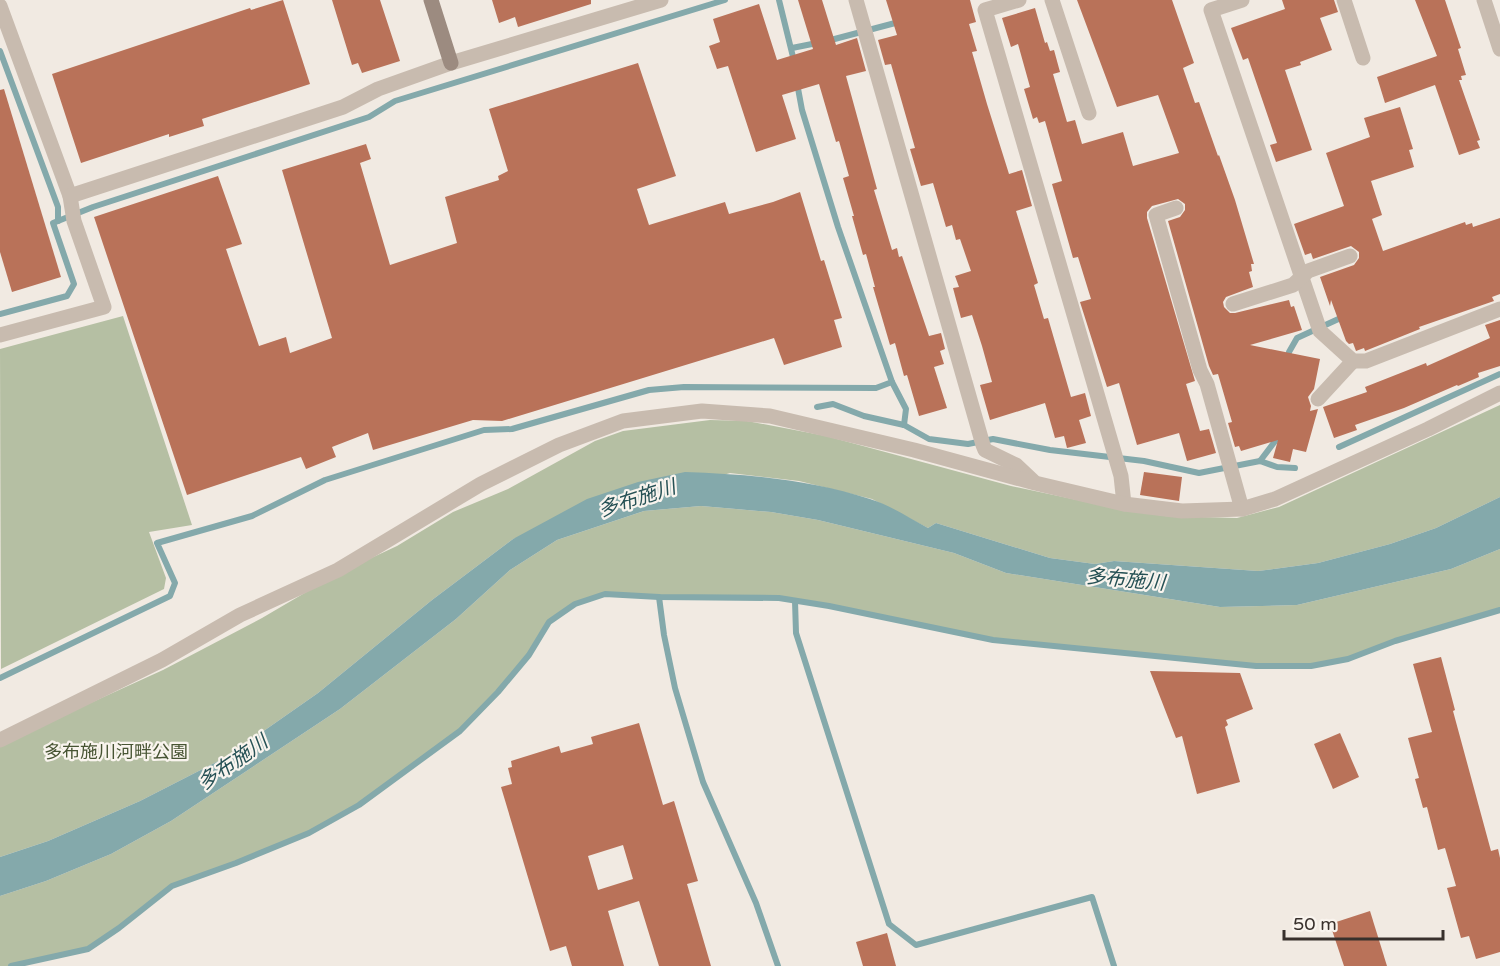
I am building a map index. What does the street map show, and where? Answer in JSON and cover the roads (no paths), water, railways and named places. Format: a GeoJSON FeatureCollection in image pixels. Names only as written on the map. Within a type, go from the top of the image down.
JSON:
{"type":"FeatureCollection","features":[{"type":"Feature","properties":{"kind":"street"},"geometry":{"type":"LineString","coordinates":[[431,0],[451,63]]}},
{"type":"Feature","properties":{"kind":"street"},"geometry":{"type":"LineString","coordinates":[[72,208],[343,106],[378,89],[451,63],[661,0]]}},
{"type":"Feature","properties":{"kind":"street"},"geometry":{"type":"LineString","coordinates":[[856,0],[982,441],[986,450],[1016,465],[1035,483]]}},
{"type":"Feature","properties":{"kind":"street"},"geometry":{"type":"LineString","coordinates":[[1019,0],[983,4],[1115,457],[1124,504]]}},
{"type":"Feature","properties":{"kind":"street"},"geometry":{"type":"LineString","coordinates":[[1052,0],[1089,113]]}},
{"type":"Feature","properties":{"kind":"street"},"geometry":{"type":"LineString","coordinates":[[1242,0],[1209,5],[1318,326],[1353,361],[1366,361],[1500,309]]}},
{"type":"Feature","properties":{"kind":"street"},"geometry":{"type":"LineString","coordinates":[[1344,0],[1364,58]]}},
{"type":"Feature","properties":{"kind":"street"},"geometry":{"type":"LineString","coordinates":[[1484,0],[1500,49]]}},
{"type":"Feature","properties":{"kind":"street"},"geometry":{"type":"LineString","coordinates":[[0,6],[72,208],[104,307],[0,335]]}},
{"type":"Feature","properties":{"kind":"street"},"geometry":{"type":"LineString","coordinates":[[1176,208],[1156,215],[1242,509]]}},
{"type":"Feature","properties":{"kind":"street"},"geometry":{"type":"LineString","coordinates":[[1233,304],[1293,285],[1308,271],[1350,256]]}},
{"type":"Feature","properties":{"kind":"street"},"geometry":{"type":"LineString","coordinates":[[1318,399],[1353,361]]}},
{"type":"Feature","properties":{"kind":"street"},"geometry":{"type":"LineString","coordinates":[[0,740],[162,660],[240,615],[338,570],[481,484],[559,445],[623,421],[702,411],[770,416],[1124,504],[1182,511],[1242,509],[1275,499],[1428,429],[1500,393]]}},
{"type":"Feature","properties":{"kind":"water","name":"多布施川"},"geometry":{"type":"Polygon","coordinates":[[[685,472],[755,476],[825,487],[877,502],[928,528],[936,523],[1050,558],[1095,564],[1114,561],[1258,571],[1318,563],[1390,544],[1436,528],[1500,497],[1500,549],[1451,569],[1297,605],[1220,607],[1006,573],[954,553],[818,520],[771,512],[701,506],[644,511],[557,540],[510,570],[456,619],[340,709],[171,821],[111,854],[46,881],[0,896],[0,857],[48,841],[140,801],[228,756],[318,693],[432,600],[513,539],[587,499],[638,482],[685,472]]]}},
{"type":"Feature","properties":{"kind":"waterway"},"geometry":{"type":"LineString","coordinates":[[0,314],[67,296],[74,284],[53,223],[93,207],[369,117],[395,101],[725,0]]}},
{"type":"Feature","properties":{"kind":"waterway"},"geometry":{"type":"LineString","coordinates":[[779,0],[794,61]]}},
{"type":"Feature","properties":{"kind":"waterway"},"geometry":{"type":"LineString","coordinates":[[827,41],[899,22]]}},
{"type":"Feature","properties":{"kind":"waterway"},"geometry":{"type":"LineString","coordinates":[[792,48],[817,43]]}},
{"type":"Feature","properties":{"kind":"waterway"},"geometry":{"type":"LineString","coordinates":[[0,51],[58,207],[58,221]]}},
{"type":"Feature","properties":{"kind":"waterway"},"geometry":{"type":"LineString","coordinates":[[0,678],[170,596],[175,583],[157,543],[252,516],[325,480],[484,430],[512,429],[649,390],[684,387],[876,388],[892,382],[838,227],[802,110],[797,83]]}},
{"type":"Feature","properties":{"kind":"waterway"},"geometry":{"type":"LineString","coordinates":[[1288,360],[1289,352],[1297,338],[1345,316]]}},
{"type":"Feature","properties":{"kind":"waterway"},"geometry":{"type":"LineString","coordinates":[[1339,447],[1500,374]]}},
{"type":"Feature","properties":{"kind":"waterway"},"geometry":{"type":"LineString","coordinates":[[892,382],[906,409],[904,425]]}},
{"type":"Feature","properties":{"kind":"waterway"},"geometry":{"type":"LineString","coordinates":[[817,407],[833,404],[864,416],[904,425],[929,439],[968,444],[993,439],[1050,450],[1144,461],[1199,473],[1260,461],[1277,467],[1295,468]]}},
{"type":"Feature","properties":{"kind":"waterway"},"geometry":{"type":"LineString","coordinates":[[1260,461],[1279,436]]}},
{"type":"Feature","properties":{"kind":"waterway"},"geometry":{"type":"LineString","coordinates":[[11,966],[88,949],[119,928],[172,886],[309,833],[359,805],[460,731],[498,692],[529,655],[549,622],[575,604],[605,594],[779,598],[993,640],[1256,666],[1311,666],[1348,659],[1395,641],[1500,610]]}},
{"type":"Feature","properties":{"kind":"waterway"},"geometry":{"type":"LineString","coordinates":[[659,597],[675,688],[703,782],[756,903],[778,966]]}},
{"type":"Feature","properties":{"kind":"waterway"},"geometry":{"type":"LineString","coordinates":[[795,601],[796,633],[889,924],[916,945],[1092,897],[1114,966]]}},
{"type":"Feature","properties":{"kind":"park label","name":"多布施川河畔公園"},"geometry":{"type":"Point","coordinates":[116,752]}}]}
